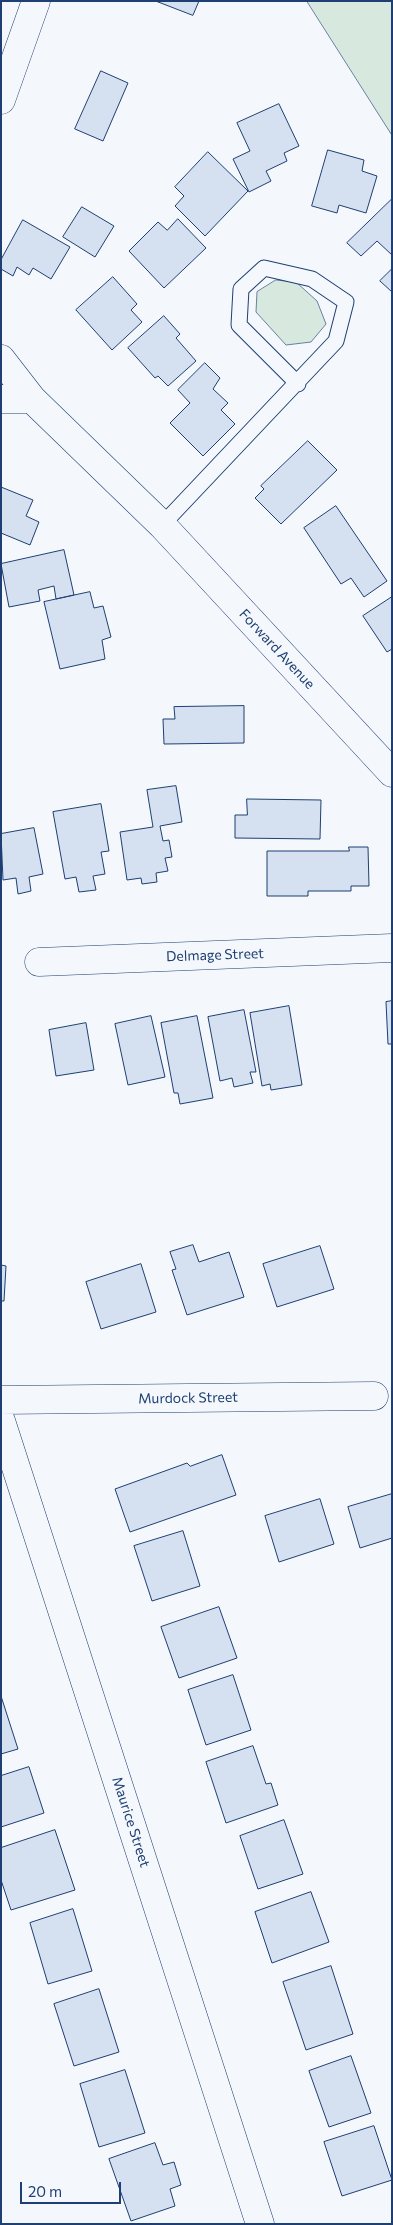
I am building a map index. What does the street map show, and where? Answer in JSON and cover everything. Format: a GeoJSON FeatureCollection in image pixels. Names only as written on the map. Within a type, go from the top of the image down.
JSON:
{"type":"FeatureCollection","features":[{"type":"Feature","properties":{"kind":"street"},"geometry":{"type":"LineString","coordinates":[[1,100],[36,1]]}},
{"type":"Feature","properties":{"kind":"street","name":"Forward Avenue"},"geometry":{"type":"LineString","coordinates":[[1,359],[32,399],[162,525],[392,773]]}},
{"type":"Feature","properties":{"kind":"street"},"geometry":{"type":"LineString","coordinates":[[1,399],[32,399]]}},
{"type":"Feature","properties":{"kind":"street","name":"Delmage Street"},"geometry":{"type":"LineString","coordinates":[[39,962],[392,948]]}},
{"type":"Feature","properties":{"kind":"street","name":"Murdock Street"},"geometry":{"type":"LineString","coordinates":[[1,1400],[374,1396]]}},
{"type":"Feature","properties":{"kind":"street","name":"Maurice Street"},"geometry":{"type":"LineString","coordinates":[[1,1421],[260,2224]]}},
{"type":"Feature","properties":{"kind":"lane"},"geometry":{"type":"LineString","coordinates":[[162,525],[298,384],[336,341],[346,302],[312,279],[264,268],[241,289],[240,325],[298,384]]}},
{"type":"Feature","properties":{"kind":"shaded area"},"geometry":{"type":"Polygon","coordinates":[[[307,1],[392,1],[392,135],[307,1]]]}},
{"type":"Feature","properties":{"kind":"shaded area"},"geometry":{"type":"Polygon","coordinates":[[[276,280],[296,282],[317,301],[326,324],[311,342],[286,345],[256,312],[257,292],[276,280]]]}},
{"type":"Feature","properties":{"kind":"building"},"geometry":{"type":"Polygon","coordinates":[[[156,1],[199,1],[193,15],[156,1]]]}},
{"type":"Feature","properties":{"kind":"building"},"geometry":{"type":"Polygon","coordinates":[[[101,71],[128,83],[103,141],[75,129],[101,71]]]}},
{"type":"Feature","properties":{"kind":"building"},"geometry":{"type":"Polygon","coordinates":[[[279,104],[299,146],[284,153],[287,161],[266,171],[271,181],[249,192],[233,159],[250,151],[237,123],[279,104]]]}},
{"type":"Feature","properties":{"kind":"building"},"geometry":{"type":"Polygon","coordinates":[[[328,150],[364,160],[362,171],[377,176],[366,213],[339,205],[337,213],[312,206],[328,150]]]}},
{"type":"Feature","properties":{"kind":"building"},"geometry":{"type":"Polygon","coordinates":[[[208,152],[248,191],[205,236],[175,206],[184,196],[175,187],[208,152]]]}},
{"type":"Feature","properties":{"kind":"building"},"geometry":{"type":"Polygon","coordinates":[[[392,199],[392,255],[377,241],[361,256],[347,243],[392,199]]]}},
{"type":"Feature","properties":{"kind":"building"},"geometry":{"type":"Polygon","coordinates":[[[82,207],[114,226],[95,257],[63,237],[82,207]]]}},
{"type":"Feature","properties":{"kind":"building"},"geometry":{"type":"Polygon","coordinates":[[[178,219],[206,248],[164,288],[129,251],[158,222],[167,230],[178,219]]]}},
{"type":"Feature","properties":{"kind":"building"},"geometry":{"type":"Polygon","coordinates":[[[23,220],[70,247],[51,279],[33,268],[29,275],[17,267],[13,276],[1,269],[1,260],[23,220]]]}},
{"type":"Feature","properties":{"kind":"building"},"geometry":{"type":"Polygon","coordinates":[[[392,269],[392,292],[380,281],[392,269]]]}},
{"type":"Feature","properties":{"kind":"building"},"geometry":{"type":"Polygon","coordinates":[[[113,277],[137,304],[131,310],[142,322],[112,350],[76,310],[113,277]]]}},
{"type":"Feature","properties":{"kind":"building"},"geometry":{"type":"Polygon","coordinates":[[[164,316],[180,334],[176,338],[196,361],[168,386],[158,376],[155,378],[128,348],[164,316]]]}},
{"type":"Feature","properties":{"kind":"building"},"geometry":{"type":"Polygon","coordinates":[[[205,363],[220,378],[213,389],[228,403],[221,410],[235,424],[203,456],[170,423],[190,403],[178,390],[205,363]]]}},
{"type":"Feature","properties":{"kind":"building"},"geometry":{"type":"Polygon","coordinates":[[[308,441],[337,470],[281,524],[255,498],[264,489],[261,486],[308,441]]]}},
{"type":"Feature","properties":{"kind":"building"},"geometry":{"type":"Polygon","coordinates":[[[1,487],[33,500],[26,516],[39,522],[30,545],[1,533],[1,487]]]}},
{"type":"Feature","properties":{"kind":"building"},"geometry":{"type":"Polygon","coordinates":[[[336,506],[387,581],[364,597],[351,578],[341,584],[304,528],[336,506]]]}},
{"type":"Feature","properties":{"kind":"building"},"geometry":{"type":"Polygon","coordinates":[[[64,550],[74,595],[56,599],[54,586],[38,590],[40,601],[9,607],[1,564],[64,550]]]}},
{"type":"Feature","properties":{"kind":"building"},"geometry":{"type":"Polygon","coordinates":[[[90,592],[94,608],[103,606],[111,637],[102,640],[105,659],[60,669],[44,602],[90,592]]]}},
{"type":"Feature","properties":{"kind":"building"},"geometry":{"type":"Polygon","coordinates":[[[392,597],[392,649],[387,652],[363,616],[392,597]]]}},
{"type":"Feature","properties":{"kind":"building"},"geometry":{"type":"Polygon","coordinates":[[[244,706],[244,743],[164,744],[163,719],[175,719],[174,707],[244,706]]]}},
{"type":"Feature","properties":{"kind":"building"},"geometry":{"type":"Polygon","coordinates":[[[176,786],[182,822],[160,826],[163,841],[169,840],[172,857],[165,858],[168,871],[156,873],[157,882],[142,884],[141,878],[127,880],[120,832],[153,827],[147,790],[176,786]]]}},
{"type":"Feature","properties":{"kind":"building"},"geometry":{"type":"Polygon","coordinates":[[[247,799],[321,800],[320,839],[235,838],[235,815],[247,815],[247,799]]]}},
{"type":"Feature","properties":{"kind":"building"},"geometry":{"type":"Polygon","coordinates":[[[101,804],[109,851],[101,852],[105,874],[93,876],[96,890],[79,892],[76,877],[65,879],[53,812],[101,804]]]}},
{"type":"Feature","properties":{"kind":"building"},"geometry":{"type":"Polygon","coordinates":[[[34,828],[43,874],[29,877],[31,891],[18,894],[16,878],[3,880],[1,834],[34,828]]]}},
{"type":"Feature","properties":{"kind":"building"},"geometry":{"type":"Polygon","coordinates":[[[349,847],[368,847],[369,886],[351,886],[351,891],[308,891],[308,896],[267,896],[267,851],[349,851],[349,847]]]}},
{"type":"Feature","properties":{"kind":"building"},"geometry":{"type":"Polygon","coordinates":[[[392,1001],[392,1044],[388,1044],[386,1002],[392,1001]]]}},
{"type":"Feature","properties":{"kind":"building"},"geometry":{"type":"Polygon","coordinates":[[[289,1006],[302,1085],[271,1090],[270,1084],[262,1086],[250,1013],[289,1006]]]}},
{"type":"Feature","properties":{"kind":"building"},"geometry":{"type":"Polygon","coordinates":[[[244,1010],[256,1072],[250,1072],[253,1083],[234,1087],[232,1078],[220,1081],[208,1017],[244,1010]]]}},
{"type":"Feature","properties":{"kind":"building"},"geometry":{"type":"Polygon","coordinates":[[[151,1016],[165,1077],[128,1085],[115,1024],[151,1016]]]}},
{"type":"Feature","properties":{"kind":"building"},"geometry":{"type":"Polygon","coordinates":[[[197,1016],[213,1098],[180,1104],[178,1093],[174,1093],[161,1023],[197,1016]]]}},
{"type":"Feature","properties":{"kind":"building"},"geometry":{"type":"Polygon","coordinates":[[[86,1023],[94,1070],[56,1076],[49,1030],[86,1023]]]}},
{"type":"Feature","properties":{"kind":"building"},"geometry":{"type":"Polygon","coordinates":[[[193,1245],[199,1262],[229,1252],[244,1297],[187,1315],[172,1270],[176,1269],[170,1252],[193,1245]]]}},
{"type":"Feature","properties":{"kind":"building"},"geometry":{"type":"Polygon","coordinates":[[[320,1246],[334,1289],[277,1307],[263,1264],[320,1246]]]}},
{"type":"Feature","properties":{"kind":"building"},"geometry":{"type":"Polygon","coordinates":[[[141,1264],[156,1312],[101,1329],[86,1282],[141,1264]]]}},
{"type":"Feature","properties":{"kind":"building"},"geometry":{"type":"Polygon","coordinates":[[[1,1265],[6,1266],[4,1301],[1,1301],[1,1265]]]}},
{"type":"Feature","properties":{"kind":"building"},"geometry":{"type":"Polygon","coordinates":[[[222,1455],[236,1495],[130,1532],[115,1489],[187,1463],[190,1466],[222,1455]]]}},
{"type":"Feature","properties":{"kind":"building"},"geometry":{"type":"Polygon","coordinates":[[[392,1494],[392,1538],[360,1548],[348,1507],[392,1494]]]}},
{"type":"Feature","properties":{"kind":"building"},"geometry":{"type":"Polygon","coordinates":[[[320,1499],[334,1544],[279,1562],[265,1516],[320,1499]]]}},
{"type":"Feature","properties":{"kind":"building"},"geometry":{"type":"Polygon","coordinates":[[[183,1531],[200,1586],[152,1601],[134,1546],[183,1531]]]}},
{"type":"Feature","properties":{"kind":"building"},"geometry":{"type":"Polygon","coordinates":[[[219,1607],[237,1658],[179,1678],[161,1627],[219,1607]]]}},
{"type":"Feature","properties":{"kind":"building"},"geometry":{"type":"Polygon","coordinates":[[[233,1675],[251,1730],[206,1745],[188,1690],[233,1675]]]}},
{"type":"Feature","properties":{"kind":"building"},"geometry":{"type":"Polygon","coordinates":[[[1,1696],[18,1749],[1,1754],[1,1696]]]}},
{"type":"Feature","properties":{"kind":"building"},"geometry":{"type":"Polygon","coordinates":[[[253,1746],[266,1784],[271,1783],[278,1805],[226,1823],[206,1762],[253,1746]]]}},
{"type":"Feature","properties":{"kind":"building"},"geometry":{"type":"Polygon","coordinates":[[[29,1767],[44,1813],[1,1827],[1,1776],[29,1767]]]}},
{"type":"Feature","properties":{"kind":"building"},"geometry":{"type":"Polygon","coordinates":[[[284,1820],[303,1874],[258,1889],[240,1836],[284,1820]]]}},
{"type":"Feature","properties":{"kind":"building"},"geometry":{"type":"Polygon","coordinates":[[[55,1830],[75,1890],[11,1910],[1,1880],[1,1848],[55,1830]]]}},
{"type":"Feature","properties":{"kind":"building"},"geometry":{"type":"Polygon","coordinates":[[[311,1892],[329,1942],[272,1963],[255,1912],[311,1892]]]}},
{"type":"Feature","properties":{"kind":"building"},"geometry":{"type":"Polygon","coordinates":[[[73,1909],[92,1971],[48,1984],[30,1923],[73,1909]]]}},
{"type":"Feature","properties":{"kind":"building"},"geometry":{"type":"Polygon","coordinates":[[[331,1966],[353,2034],[306,2050],[283,1982],[331,1966]]]}},
{"type":"Feature","properties":{"kind":"building"},"geometry":{"type":"Polygon","coordinates":[[[99,1989],[119,2052],[74,2066],[54,2004],[99,1989]]]}},
{"type":"Feature","properties":{"kind":"building"},"geometry":{"type":"Polygon","coordinates":[[[351,2056],[371,2113],[329,2127],[309,2071],[351,2056]]]}},
{"type":"Feature","properties":{"kind":"building"},"geometry":{"type":"Polygon","coordinates":[[[125,2070],[145,2133],[99,2147],[80,2084],[125,2070]]]}},
{"type":"Feature","properties":{"kind":"building"},"geometry":{"type":"Polygon","coordinates":[[[374,2126],[392,2180],[342,2196],[324,2142],[374,2126]]]}},
{"type":"Feature","properties":{"kind":"building"},"geometry":{"type":"Polygon","coordinates":[[[155,2143],[163,2165],[174,2162],[181,2185],[170,2189],[175,2206],[131,2221],[109,2159],[155,2143]]]}}]}
